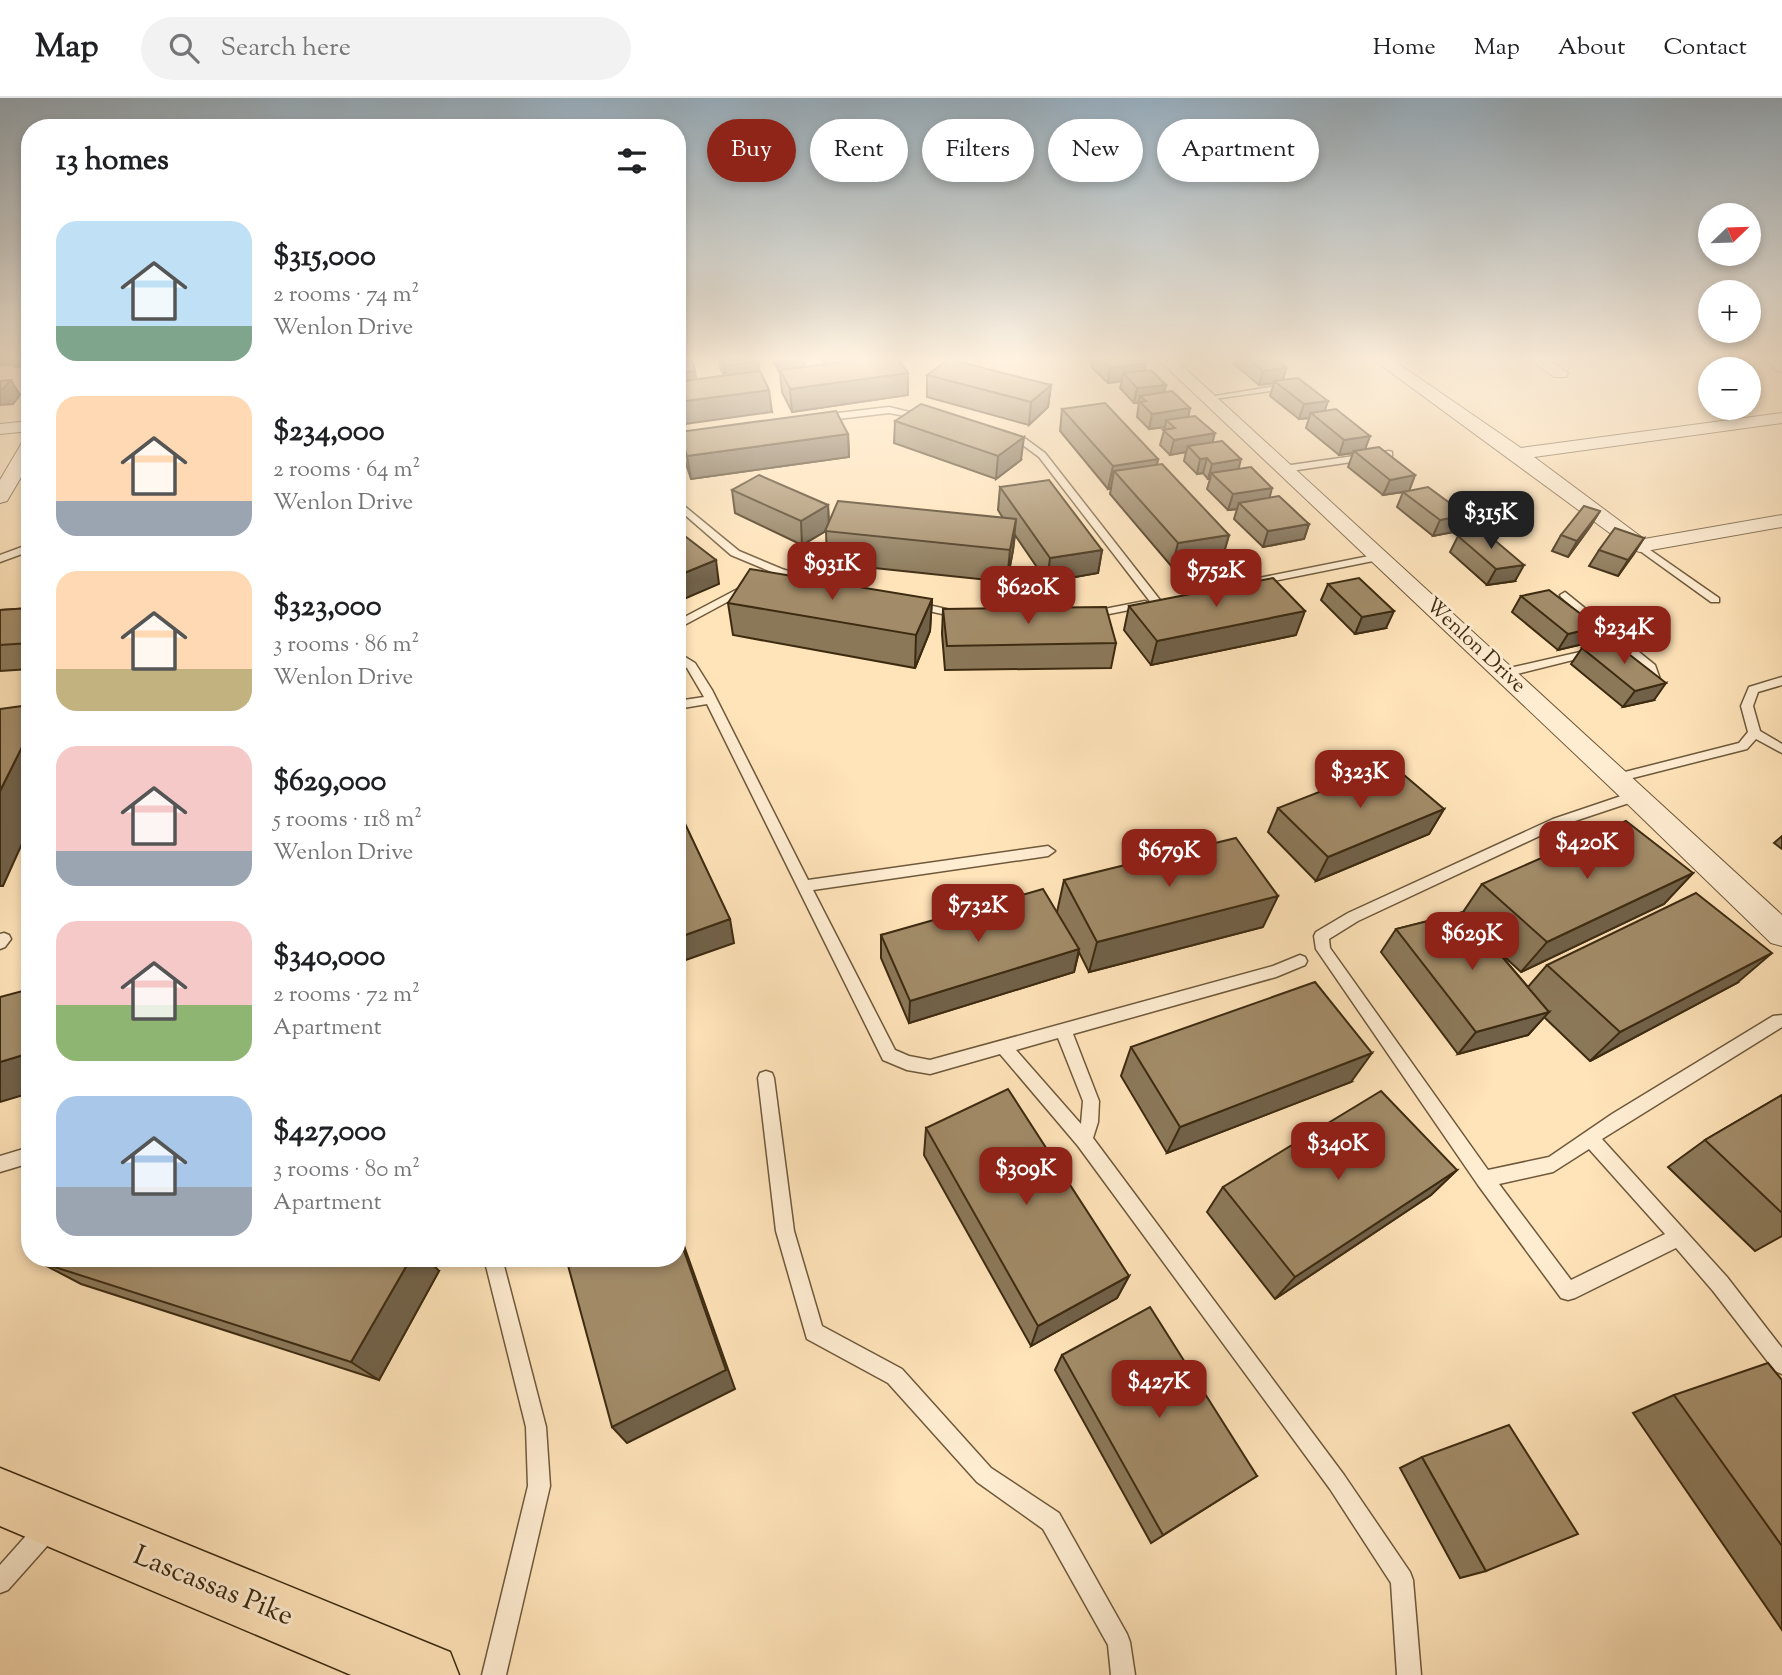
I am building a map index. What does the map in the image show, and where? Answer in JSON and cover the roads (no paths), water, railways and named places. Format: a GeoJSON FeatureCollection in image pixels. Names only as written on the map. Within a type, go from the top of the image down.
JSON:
{"type":"FeatureCollection","features":[{"type":"Feature","properties":{"kind":"main road","name":"Lascassas Pike"},"geometry":{"type":"LineString","coordinates":[[0,1497],[427,1675]]}},
{"type":"Feature","properties":{"kind":"street","name":"Wenlon Drive"},"geometry":{"type":"LineString","coordinates":[[1246,434],[1782,934]]}},
{"type":"Feature","properties":{"kind":"street"},"geometry":{"type":"LineString","coordinates":[[1488,434],[1640,546],[1782,521]]}},
{"type":"Feature","properties":{"kind":"street"},"geometry":{"type":"LineString","coordinates":[[1517,454],[1667,434]]}},
{"type":"Feature","properties":{"kind":"street"},"geometry":{"type":"LineString","coordinates":[[0,496],[21,460]]}},
{"type":"Feature","properties":{"kind":"lane"},"geometry":{"type":"LineString","coordinates":[[997,434],[1023,441],[1042,455],[1156,602]]}},
{"type":"Feature","properties":{"kind":"lane"},"geometry":{"type":"LineString","coordinates":[[1284,469],[1389,454]]}},
{"type":"Feature","properties":{"kind":"lane"},"geometry":{"type":"LineString","coordinates":[[686,511],[736,553],[778,571],[833,587]]}},
{"type":"Feature","properties":{"kind":"lane"},"geometry":{"type":"LineString","coordinates":[[1640,546],[1715,600]]}},
{"type":"Feature","properties":{"kind":"lane"},"geometry":{"type":"LineString","coordinates":[[0,559],[21,551]]}},
{"type":"Feature","properties":{"kind":"lane"},"geometry":{"type":"LineString","coordinates":[[1246,584],[1379,557]]}},
{"type":"Feature","properties":{"kind":"lane"},"geometry":{"type":"LineString","coordinates":[[766,577],[778,571]]}},
{"type":"Feature","properties":{"kind":"lane"},"geometry":{"type":"LineString","coordinates":[[686,621],[755,583]]}},
{"type":"Feature","properties":{"kind":"lane"},"geometry":{"type":"LineString","coordinates":[[1565,595],[1613,648],[1651,668],[1654,682]]}},
{"type":"Feature","properties":{"kind":"lane"},"geometry":{"type":"LineString","coordinates":[[1072,616],[1086,616],[1168,599]]}},
{"type":"Feature","properties":{"kind":"lane"},"geometry":{"type":"LineString","coordinates":[[899,601],[964,616],[978,616]]}},
{"type":"Feature","properties":{"kind":"lane"},"geometry":{"type":"LineString","coordinates":[[1505,673],[1613,648]]}},
{"type":"Feature","properties":{"kind":"lane"},"geometry":{"type":"LineString","coordinates":[[686,662],[710,699],[889,1055],[930,1068],[1276,971],[1300,961]]}},
{"type":"Feature","properties":{"kind":"lane"},"geometry":{"type":"LineString","coordinates":[[1782,681],[1753,690],[1747,706],[1755,733],[1782,749]]}},
{"type":"Feature","properties":{"kind":"lane"},"geometry":{"type":"LineString","coordinates":[[686,703],[710,699]]}},
{"type":"Feature","properties":{"kind":"lane"},"geometry":{"type":"LineString","coordinates":[[1617,778],[1743,746],[1755,733]]}},
{"type":"Feature","properties":{"kind":"lane"},"geometry":{"type":"LineString","coordinates":[[1636,796],[1558,822],[1353,917],[1321,936],[1322,949],[1484,1179],[1569,1291],[1679,1237]]}},
{"type":"Feature","properties":{"kind":"lane"},"geometry":{"type":"LineString","coordinates":[[804,886],[1048,851]]}},
{"type":"Feature","properties":{"kind":"lane"},"geometry":{"type":"LineString","coordinates":[[1484,1179],[1553,1164],[1590,1138],[1779,1021]]}},
{"type":"Feature","properties":{"kind":"lane"},"geometry":{"type":"LineString","coordinates":[[1063,1030],[1091,1101],[1090,1122],[1084,1140]]}},
{"type":"Feature","properties":{"kind":"lane"},"geometry":{"type":"LineString","coordinates":[[1004,1046],[1084,1140],[1275,1402],[1337,1482],[1402,1580],[1409,1675]]}},
{"type":"Feature","properties":{"kind":"lane"},"geometry":{"type":"LineString","coordinates":[[766,1078],[785,1231],[814,1332],[895,1376],[984,1475],[1051,1521],[1119,1642],[1123,1675]]}},
{"type":"Feature","properties":{"kind":"lane"},"geometry":{"type":"LineString","coordinates":[[1590,1138],[1720,1284],[1780,1357]]}},
{"type":"Feature","properties":{"kind":"lane"},"geometry":{"type":"LineString","coordinates":[[0,1164],[21,1158]]}},
{"type":"Feature","properties":{"kind":"lane"},"geometry":{"type":"LineString","coordinates":[[494,1675],[539,1486],[536,1427],[495,1267]]}},
{"type":"Feature","properties":{"kind":"lane"},"geometry":{"type":"LineString","coordinates":[[0,1582],[55,1521]]}}]}
